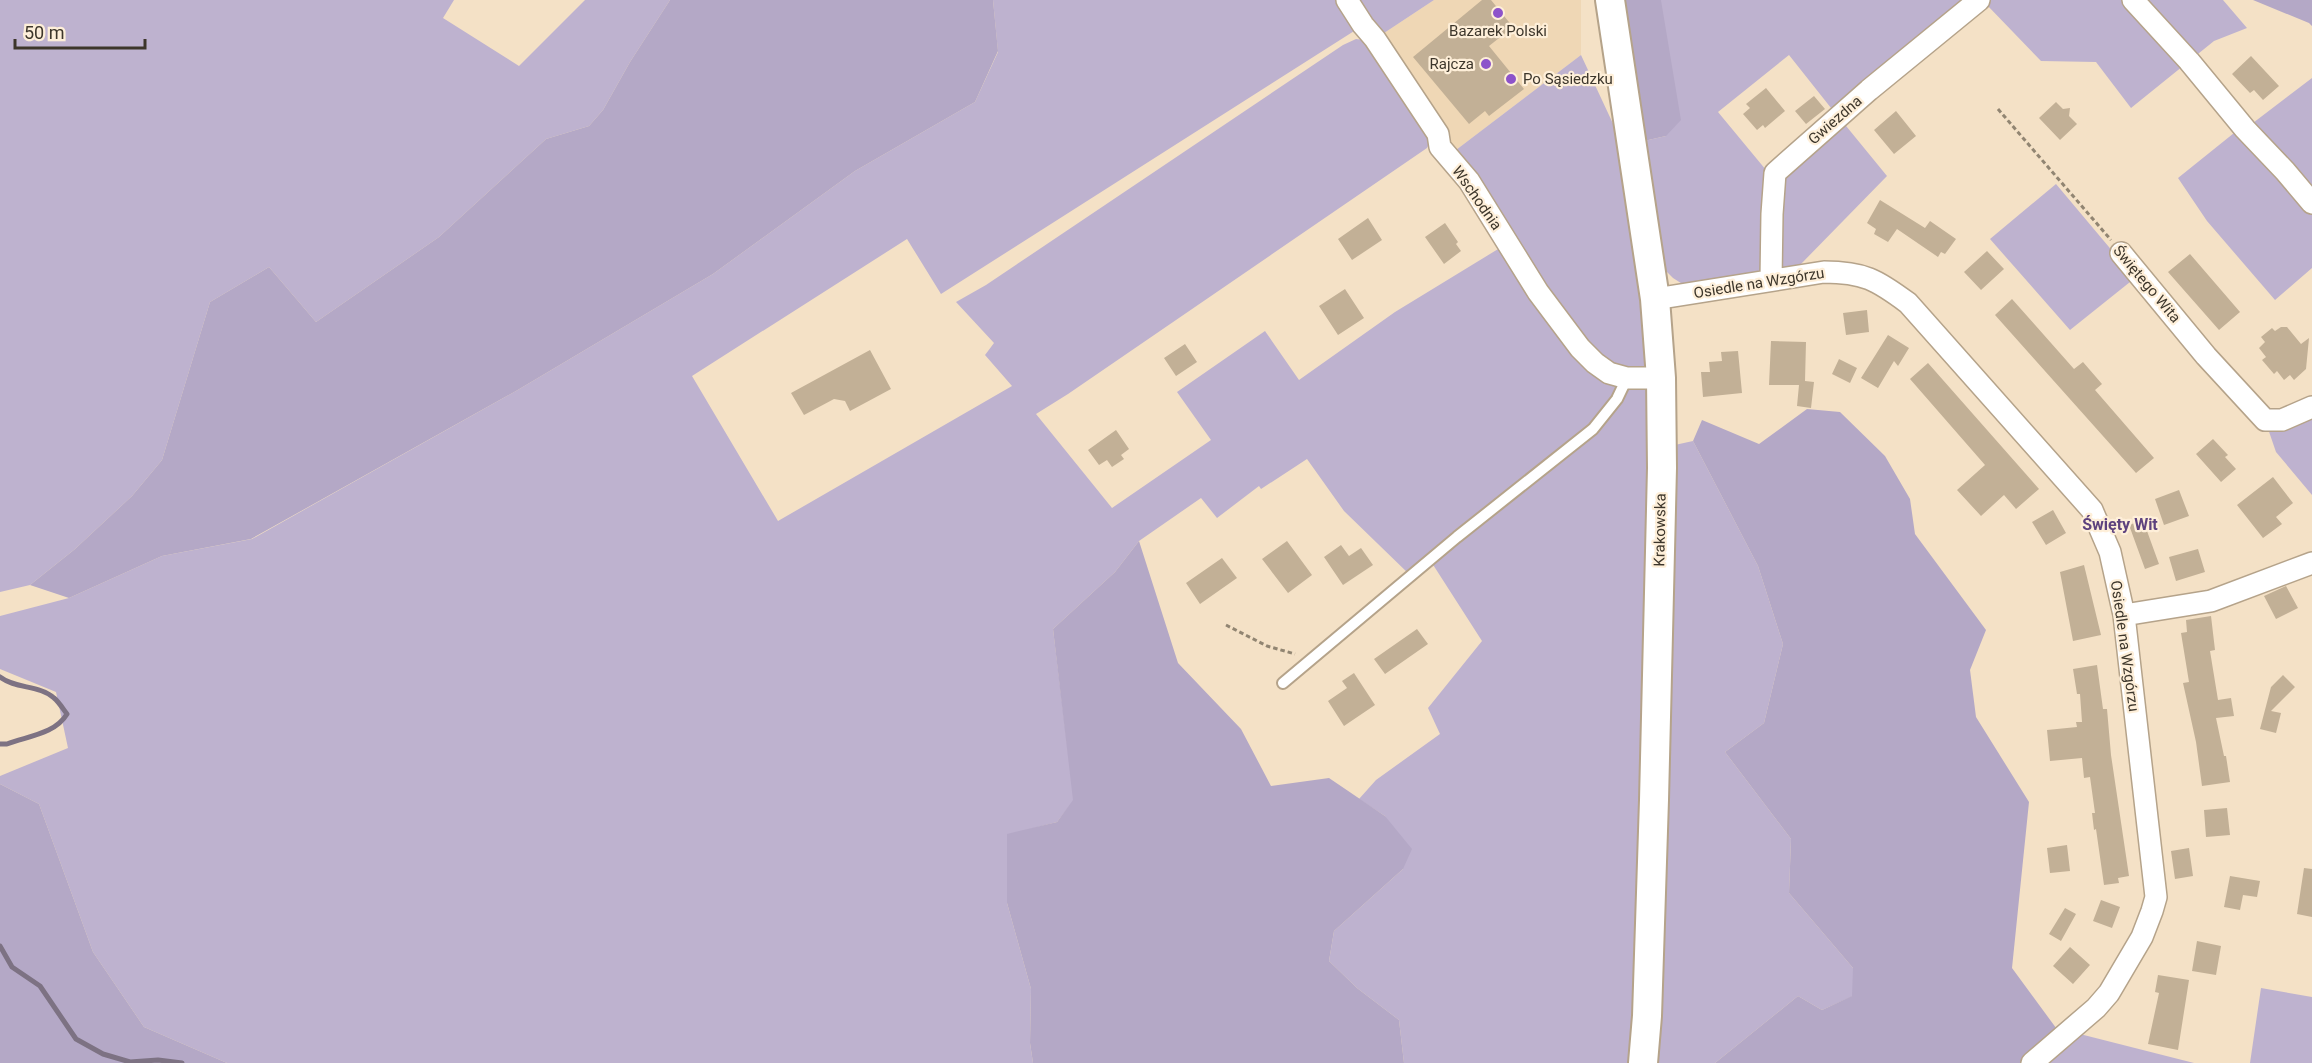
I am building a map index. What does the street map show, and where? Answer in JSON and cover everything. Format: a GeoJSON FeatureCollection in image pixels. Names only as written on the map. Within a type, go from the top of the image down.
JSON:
{"type":"FeatureCollection","features":[{"type":"Feature","properties":{"kind":"main road","name":"Krakowska"},"geometry":{"type":"LineString","coordinates":[[1610,0],[1655,299],[1661,378],[1654,800],[1647,1016],[1643,1063]]}},
{"type":"Feature","properties":{"kind":"street","name":"Wschodnia"},"geometry":{"type":"LineString","coordinates":[[1347,0],[1438,134],[1440,147],[1469,181],[1545,302],[1580,348],[1609,374],[1627,378],[1661,378]]}},
{"type":"Feature","properties":{"kind":"street","name":"Gwiezdna"},"geometry":{"type":"LineString","coordinates":[[1771,280],[1775,173],[1869,90],[1979,0]]}},
{"type":"Feature","properties":{"kind":"street"},"geometry":{"type":"LineString","coordinates":[[2133,0],[2312,203]]}},
{"type":"Feature","properties":{"kind":"street","name":"Świętego Wita"},"geometry":{"type":"LineString","coordinates":[[2121,253],[2206,356],[2265,420],[2282,420],[2312,406]]}},
{"type":"Feature","properties":{"kind":"street","name":"Osiedle na Wzgórzu"},"geometry":{"type":"LineString","coordinates":[[1655,299],[1824,272],[1845,272],[1866,276],[1884,285],[1908,303],[2092,510],[2110,552],[2124,615],[2156,897],[2142,937],[2104,1000],[2032,1063]]}},
{"type":"Feature","properties":{"kind":"street"},"geometry":{"type":"LineString","coordinates":[[2124,615],[2211,601],[2312,563]]}},
{"type":"Feature","properties":{"kind":"lane"},"geometry":{"type":"LineString","coordinates":[[1283,683],[1457,537],[1593,429],[1617,399],[1627,378]]}},
{"type":"Feature","properties":{"kind":"path","name":"Świętego Wita"},"geometry":{"type":"LineString","coordinates":[[1998,109],[2121,253]]}},
{"type":"Feature","properties":{"kind":"path"},"geometry":{"type":"LineString","coordinates":[[1226,626],[1267,646],[1311,660]]}},
{"type":"Feature","properties":{"kind":"shaded area"},"geometry":{"type":"Polygon","coordinates":[[[0,0],[454,0],[443,18],[519,66],[585,0],[670,0],[630,62],[603,110],[589,126],[546,139],[439,237],[316,322],[269,267],[210,302],[162,460],[132,496],[75,549],[30,585],[0,592],[0,0]]]}},
{"type":"Feature","properties":{"kind":"shaded area"},"geometry":{"type":"Polygon","coordinates":[[[670,0],[993,0],[998,51],[975,102],[855,171],[713,274],[516,391],[251,539],[162,556],[69,598],[30,585],[75,549],[132,496],[162,460],[210,302],[269,267],[316,322],[439,237],[546,139],[589,126],[603,110],[630,62],[670,0]]]}},
{"type":"Feature","properties":{"kind":"shaded area"},"geometry":{"type":"Polygon","coordinates":[[[993,0],[1434,0],[1375,39],[1362,26],[941,294],[907,239],[692,376],[778,521],[1012,386],[985,355],[994,343],[956,302],[986,285],[1343,45],[1356,39],[1364,40],[1428,134],[1430,142],[1427,148],[1036,414],[1112,508],[1211,440],[1177,392],[1265,331],[1299,380],[1395,312],[1508,243],[1456,150],[1581,55],[1615,128],[1661,378],[1661,448],[1693,441],[1758,566],[1783,644],[1764,723],[1725,752],[1791,839],[1789,893],[1853,968],[1853,996],[1822,1010],[1798,996],[1715,1063],[1404,1063],[1399,1020],[1357,988],[1329,961],[1334,931],[1403,869],[1385,816],[1359,799],[1376,780],[1440,734],[1428,708],[1482,641],[1430,560],[1411,576],[1344,511],[1307,459],[1261,489],[1259,486],[1217,518],[1201,498],[1139,541],[1115,572],[1053,629],[1074,800],[1057,822],[1007,835],[1007,903],[1031,989],[1030,1043],[1033,1063],[227,1063],[144,1027],[93,952],[39,804],[0,784],[0,776],[68,748],[56,692],[0,669],[0,616],[69,598],[162,556],[252,539],[516,391],[713,274],[855,171],[975,102],[998,52],[993,0]]]}},
{"type":"Feature","properties":{"kind":"shaded area"},"geometry":{"type":"Polygon","coordinates":[[[1434,0],[1581,0],[1581,55],[1456,150],[1375,39],[1434,0]]]}},
{"type":"Feature","properties":{"kind":"shaded area"},"geometry":{"type":"Polygon","coordinates":[[[1621,0],[1661,0],[1681,120],[1666,136],[1644,141],[1621,0]]]}},
{"type":"Feature","properties":{"kind":"shaded area"},"geometry":{"type":"Polygon","coordinates":[[[1660,0],[1972,0],[1835,113],[1789,55],[1718,112],[1766,170],[1764,267],[1761,272],[1684,285],[1665,270],[1644,141],[1666,136],[1660,0]]]}},
{"type":"Feature","properties":{"kind":"shaded area"},"geometry":{"type":"Polygon","coordinates":[[[1990,0],[2223,0],[2247,28],[2214,41],[2131,108],[2096,62],[2041,61],[1986,4],[1990,0]]]}},
{"type":"Feature","properties":{"kind":"shaded area"},"geometry":{"type":"Polygon","coordinates":[[[2253,0],[2312,0],[2312,26],[2309,23],[2253,0]]]}},
{"type":"Feature","properties":{"kind":"shaded area"},"geometry":{"type":"Polygon","coordinates":[[[2312,78],[2312,190],[2249,126],[2312,78]]]}},
{"type":"Feature","properties":{"kind":"shaded area"},"geometry":{"type":"Polygon","coordinates":[[[1842,121],[1887,176],[1800,265],[1776,268],[1779,179],[1842,121]]]}},
{"type":"Feature","properties":{"kind":"shaded area"},"geometry":{"type":"Polygon","coordinates":[[[2239,129],[2312,211],[2312,268],[2275,300],[2207,221],[2178,178],[2239,129]]]}},
{"type":"Feature","properties":{"kind":"shaded area"},"geometry":{"type":"Polygon","coordinates":[[[2056,184],[2135,278],[2070,330],[1990,239],[2056,184]]]}},
{"type":"Feature","properties":{"kind":"shaded area"},"geometry":{"type":"Polygon","coordinates":[[[2312,407],[2312,495],[2276,452],[2265,420],[2312,407]]]}},
{"type":"Feature","properties":{"kind":"shaded area"},"geometry":{"type":"Polygon","coordinates":[[[1807,409],[1840,412],[1885,456],[1910,499],[1915,534],[1986,630],[1970,670],[1976,717],[2029,802],[2012,968],[2059,1032],[2026,1063],[1715,1063],[1798,996],[1822,1010],[1852,996],[1853,968],[1789,893],[1791,839],[1725,752],[1764,723],[1783,644],[1758,566],[1693,441],[1702,420],[1759,444],[1807,409]]]}},
{"type":"Feature","properties":{"kind":"shaded area"},"geometry":{"type":"Polygon","coordinates":[[[1139,541],[1178,663],[1241,729],[1271,786],[1329,778],[1385,816],[1412,849],[1403,869],[1334,931],[1329,961],[1357,988],[1399,1020],[1404,1063],[1033,1063],[1030,1043],[1031,989],[1007,903],[1007,834],[1057,822],[1073,800],[1053,629],[1115,572],[1139,541]]]}},
{"type":"Feature","properties":{"kind":"shaded area"},"geometry":{"type":"Polygon","coordinates":[[[0,784],[39,804],[93,952],[144,1027],[227,1063],[0,1063],[0,784]]]}},
{"type":"Feature","properties":{"kind":"shaded area"},"geometry":{"type":"Polygon","coordinates":[[[2261,988],[2312,997],[2312,1063],[2250,1063],[2261,988]]]}},
{"type":"Feature","properties":{"kind":"shaded area"},"geometry":{"type":"Polygon","coordinates":[[[2068,1031],[2194,1063],[2043,1063],[2068,1031]]]}},
{"type":"Feature","properties":{"kind":"building"},"geometry":{"type":"Polygon","coordinates":[[[1482,0],[1491,0],[1513,27],[1489,46],[1524,89],[1489,116],[1485,111],[1469,124],[1413,57],[1482,0]]]}},
{"type":"Feature","properties":{"kind":"building"},"geometry":{"type":"Polygon","coordinates":[[[2251,56],[2279,86],[2263,100],[2254,90],[2250,93],[2232,74],[2251,56]]]}},
{"type":"Feature","properties":{"kind":"building"},"geometry":{"type":"Polygon","coordinates":[[[1766,88],[1785,111],[1765,128],[1763,125],[1757,130],[1743,114],[1750,108],[1746,104],[1766,88]]]}},
{"type":"Feature","properties":{"kind":"building"},"geometry":{"type":"Polygon","coordinates":[[[1814,96],[1825,109],[1806,124],[1795,111],[1814,96]]]}},
{"type":"Feature","properties":{"kind":"building"},"geometry":{"type":"Polygon","coordinates":[[[2056,102],[2063,109],[2070,108],[2069,116],[2077,124],[2060,140],[2039,118],[2056,102]]]}},
{"type":"Feature","properties":{"kind":"building"},"geometry":{"type":"Polygon","coordinates":[[[1896,111],[1916,136],[1894,154],[1874,130],[1896,111]]]}},
{"type":"Feature","properties":{"kind":"building"},"geometry":{"type":"Polygon","coordinates":[[[1880,200],[1925,228],[1930,221],[1956,239],[1945,254],[1941,252],[1938,257],[1897,229],[1888,242],[1874,234],[1876,229],[1867,223],[1880,200]]]}},
{"type":"Feature","properties":{"kind":"building"},"geometry":{"type":"Polygon","coordinates":[[[1368,218],[1382,240],[1352,260],[1338,239],[1368,218]]]}},
{"type":"Feature","properties":{"kind":"building"},"geometry":{"type":"Polygon","coordinates":[[[1445,223],[1458,242],[1456,244],[1461,251],[1444,264],[1425,237],[1445,223]]]}},
{"type":"Feature","properties":{"kind":"building"},"geometry":{"type":"Polygon","coordinates":[[[1987,251],[2004,269],[1981,290],[1964,272],[1987,251]]]}},
{"type":"Feature","properties":{"kind":"building"},"geometry":{"type":"Polygon","coordinates":[[[2190,254],[2240,312],[2219,330],[2168,272],[2190,254]]]}},
{"type":"Feature","properties":{"kind":"building"},"geometry":{"type":"Polygon","coordinates":[[[1345,289],[1364,318],[1338,335],[1319,306],[1345,289]]]}},
{"type":"Feature","properties":{"kind":"building"},"geometry":{"type":"Polygon","coordinates":[[[2012,299],[2074,369],[2083,362],[2102,384],[2095,390],[2154,458],[2136,473],[1995,315],[2012,299]]]}},
{"type":"Feature","properties":{"kind":"building"},"geometry":{"type":"Polygon","coordinates":[[[1867,310],[1869,332],[1846,335],[1843,313],[1867,310]]]}},
{"type":"Feature","properties":{"kind":"building"},"geometry":{"type":"Polygon","coordinates":[[[2281,327],[2287,327],[2301,344],[2309,338],[2306,369],[2294,380],[2290,375],[2284,380],[2277,371],[2274,374],[2262,360],[2266,357],[2259,348],[2265,342],[2261,337],[2272,328],[2275,331],[2281,327]]]}},
{"type":"Feature","properties":{"kind":"building"},"geometry":{"type":"Polygon","coordinates":[[[1888,335],[1909,348],[1898,366],[1894,361],[1878,388],[1861,378],[1888,335]]]}},
{"type":"Feature","properties":{"kind":"building"},"geometry":{"type":"Polygon","coordinates":[[[1771,341],[1806,342],[1805,381],[1814,382],[1811,408],[1797,406],[1799,385],[1769,385],[1771,341]]]}},
{"type":"Feature","properties":{"kind":"building"},"geometry":{"type":"Polygon","coordinates":[[[1185,344],[1197,362],[1176,376],[1164,358],[1185,344]]]}},
{"type":"Feature","properties":{"kind":"building"},"geometry":{"type":"Polygon","coordinates":[[[870,350],[891,389],[850,411],[845,401],[834,399],[804,415],[791,393],[870,350]]]}},
{"type":"Feature","properties":{"kind":"building"},"geometry":{"type":"Polygon","coordinates":[[[1738,351],[1742,393],[1703,397],[1701,372],[1710,372],[1709,362],[1722,361],[1721,352],[1738,351]]]}},
{"type":"Feature","properties":{"kind":"building"},"geometry":{"type":"Polygon","coordinates":[[[1839,359],[1857,368],[1850,383],[1832,374],[1839,359]]]}},
{"type":"Feature","properties":{"kind":"building"},"geometry":{"type":"Polygon","coordinates":[[[1928,363],[2039,489],[2016,509],[2004,495],[1981,516],[1957,490],[1985,465],[1910,379],[1928,363]]]}},
{"type":"Feature","properties":{"kind":"building"},"geometry":{"type":"Polygon","coordinates":[[[1116,430],[1129,449],[1121,455],[1124,459],[1112,467],[1107,460],[1099,465],[1088,450],[1116,430]]]}},
{"type":"Feature","properties":{"kind":"building"},"geometry":{"type":"Polygon","coordinates":[[[2213,439],[2228,455],[2225,457],[2236,469],[2221,482],[2196,454],[2213,439]]]}},
{"type":"Feature","properties":{"kind":"building"},"geometry":{"type":"Polygon","coordinates":[[[2273,477],[2293,503],[2276,517],[2282,524],[2263,538],[2237,505],[2273,477]]]}},
{"type":"Feature","properties":{"kind":"building"},"geometry":{"type":"Polygon","coordinates":[[[2179,490],[2189,516],[2164,525],[2155,499],[2179,490]]]}},
{"type":"Feature","properties":{"kind":"building"},"geometry":{"type":"Polygon","coordinates":[[[2053,510],[2066,533],[2046,545],[2032,522],[2053,510]]]}},
{"type":"Feature","properties":{"kind":"building"},"geometry":{"type":"Polygon","coordinates":[[[2143,520],[2159,564],[2145,569],[2129,525],[2143,520]]]}},
{"type":"Feature","properties":{"kind":"building"},"geometry":{"type":"Polygon","coordinates":[[[1287,541],[1312,575],[1288,593],[1262,559],[1287,541]]]}},
{"type":"Feature","properties":{"kind":"building"},"geometry":{"type":"Polygon","coordinates":[[[1341,545],[1349,556],[1361,548],[1373,565],[1343,585],[1324,557],[1341,545]]]}},
{"type":"Feature","properties":{"kind":"building"},"geometry":{"type":"Polygon","coordinates":[[[2198,549],[2205,572],[2176,581],[2169,557],[2198,549]]]}},
{"type":"Feature","properties":{"kind":"building"},"geometry":{"type":"Polygon","coordinates":[[[1222,558],[1237,578],[1200,604],[1186,583],[1222,558]]]}},
{"type":"Feature","properties":{"kind":"building"},"geometry":{"type":"Polygon","coordinates":[[[2084,565],[2101,635],[2073,641],[2060,572],[2084,565]]]}},
{"type":"Feature","properties":{"kind":"building"},"geometry":{"type":"Polygon","coordinates":[[[2286,586],[2298,608],[2276,619],[2264,596],[2286,586]]]}},
{"type":"Feature","properties":{"kind":"building"},"geometry":{"type":"Polygon","coordinates":[[[2211,616],[2215,650],[2210,651],[2218,700],[2231,698],[2234,716],[2216,718],[2230,782],[2202,786],[2196,742],[2183,683],[2189,682],[2181,633],[2187,632],[2186,620],[2211,616]]]}},
{"type":"Feature","properties":{"kind":"building"},"geometry":{"type":"Polygon","coordinates":[[[1417,629],[1428,644],[1385,674],[1374,659],[1417,629]]]}},
{"type":"Feature","properties":{"kind":"building"},"geometry":{"type":"Polygon","coordinates":[[[2097,665],[2103,709],[2107,709],[2111,755],[2129,876],[2118,878],[2119,883],[2104,885],[2096,829],[2094,830],[2092,813],[2095,813],[2090,777],[2084,778],[2082,758],[2050,761],[2047,730],[2077,727],[2076,722],[2082,722],[2080,694],[2077,694],[2073,669],[2097,665]]]}},
{"type":"Feature","properties":{"kind":"building"},"geometry":{"type":"Polygon","coordinates":[[[1354,673],[1375,705],[1344,726],[1328,701],[1347,688],[1342,681],[1354,673]]]}},
{"type":"Feature","properties":{"kind":"building"},"geometry":{"type":"Polygon","coordinates":[[[2283,675],[2295,687],[2271,711],[2281,713],[2276,733],[2260,729],[2271,687],[2283,675]]]}},
{"type":"Feature","properties":{"kind":"building"},"geometry":{"type":"Polygon","coordinates":[[[2227,808],[2230,835],[2206,837],[2204,810],[2227,808]]]}},
{"type":"Feature","properties":{"kind":"building"},"geometry":{"type":"Polygon","coordinates":[[[2067,845],[2070,871],[2050,873],[2047,848],[2067,845]]]}},
{"type":"Feature","properties":{"kind":"building"},"geometry":{"type":"Polygon","coordinates":[[[2189,848],[2193,876],[2175,879],[2171,851],[2189,848]]]}},
{"type":"Feature","properties":{"kind":"building"},"geometry":{"type":"Polygon","coordinates":[[[2304,868],[2312,869],[2312,917],[2297,914],[2304,868]]]}},
{"type":"Feature","properties":{"kind":"building"},"geometry":{"type":"Polygon","coordinates":[[[2230,876],[2260,881],[2257,897],[2243,895],[2240,910],[2224,907],[2230,876]]]}},
{"type":"Feature","properties":{"kind":"building"},"geometry":{"type":"Polygon","coordinates":[[[2101,900],[2120,907],[2112,928],[2093,921],[2101,900]]]}},
{"type":"Feature","properties":{"kind":"building"},"geometry":{"type":"Polygon","coordinates":[[[2065,908],[2076,914],[2061,941],[2049,934],[2065,908]]]}},
{"type":"Feature","properties":{"kind":"building"},"geometry":{"type":"Polygon","coordinates":[[[2197,941],[2221,946],[2216,975],[2192,971],[2197,941]]]}},
{"type":"Feature","properties":{"kind":"building"},"geometry":{"type":"Polygon","coordinates":[[[2070,947],[2090,965],[2073,984],[2053,966],[2070,947]]]}},
{"type":"Feature","properties":{"kind":"building"},"geometry":{"type":"Polygon","coordinates":[[[2158,975],[2189,980],[2178,1050],[2148,1044],[2159,993],[2155,992],[2158,975]]]}},
{"type":"Feature","properties":{"kind":"waterway"},"geometry":{"type":"LineString","coordinates":[[0,677],[13,684],[48,694],[58,701],[67,714],[56,726],[40,734],[0,744]]}},
{"type":"Feature","properties":{"kind":"waterway"},"geometry":{"type":"LineString","coordinates":[[0,946],[12,967],[40,986],[76,1039],[103,1054],[130,1062],[158,1060],[182,1063]]}},
{"type":"Feature","properties":{"kind":"place","name":"Bazarek Polski"},"geometry":{"type":"Point","coordinates":[1498,13]}},
{"type":"Feature","properties":{"kind":"place","name":"Rajcza"},"geometry":{"type":"Point","coordinates":[1486,64]}},
{"type":"Feature","properties":{"kind":"place","name":"Po Sąsiedzku"},"geometry":{"type":"Point","coordinates":[1511,79]}},
{"type":"Feature","properties":{"kind":"district","name":"Święty Wit"},"geometry":{"type":"Point","coordinates":[2120,524]}}]}
